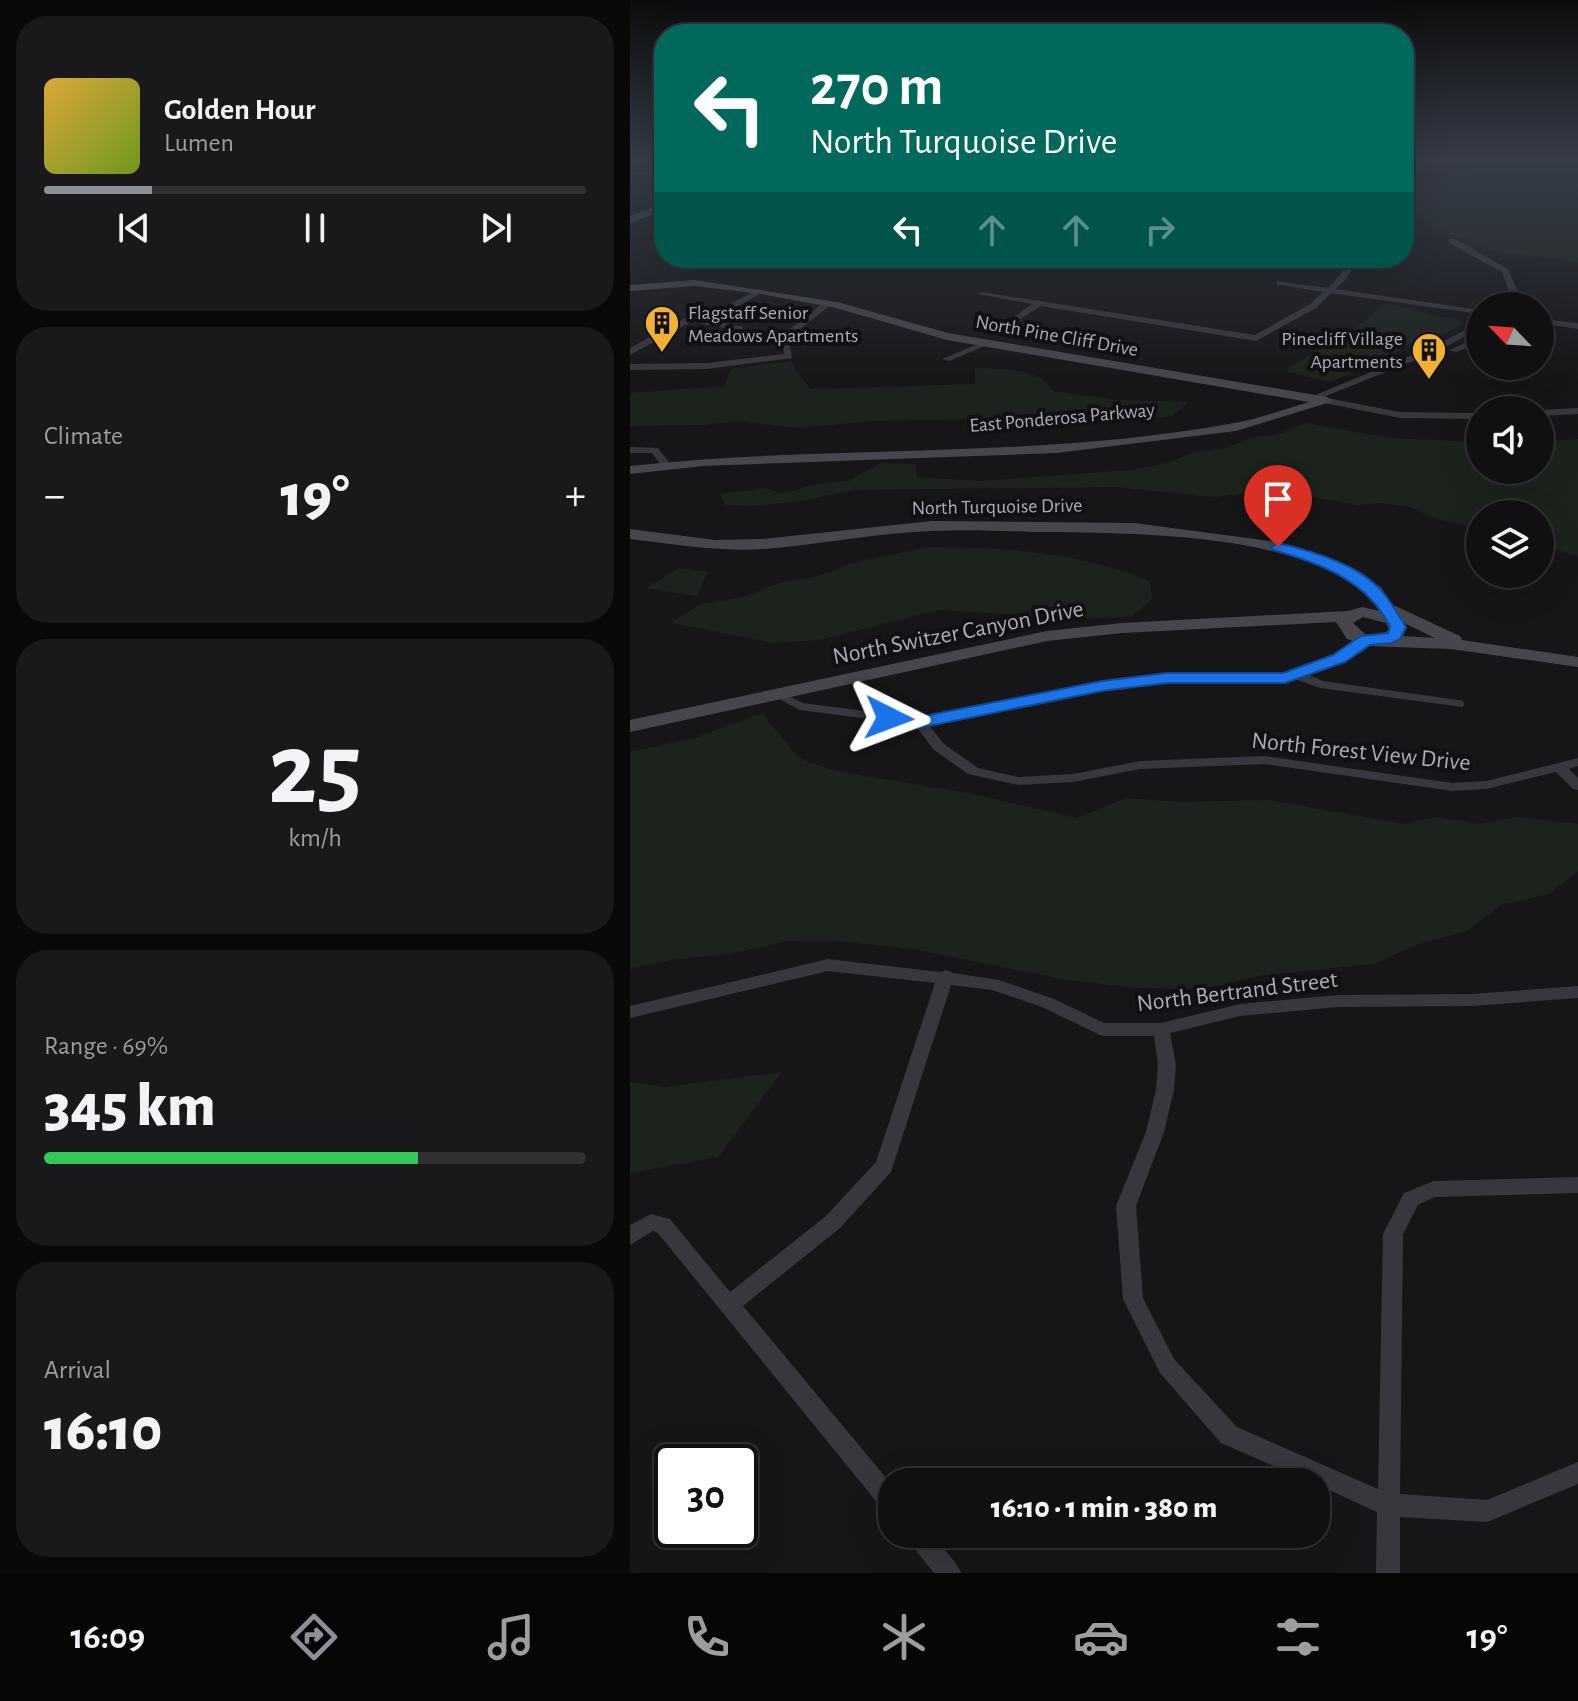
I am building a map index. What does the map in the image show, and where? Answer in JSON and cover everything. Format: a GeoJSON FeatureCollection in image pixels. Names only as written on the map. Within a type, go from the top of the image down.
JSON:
{"type":"FeatureCollection","features":[{"type":"Feature","properties":{"kind":"street"},"geometry":{"type":"LineString","coordinates":[[1452,241],[1505,271],[1513,291]]}},
{"type":"Feature","properties":{"kind":"street"},"geometry":{"type":"LineString","coordinates":[[982,294],[1256,338],[1313,306],[1350,268]]}},
{"type":"Feature","properties":{"kind":"street","name":"North Pine Cliff Drive"},"geometry":{"type":"LineString","coordinates":[[630,288],[695,283],[761,291],[829,303],[923,331],[988,343],[1400,415],[1466,416]]}},
{"type":"Feature","properties":{"kind":"street"},"geometry":{"type":"LineString","coordinates":[[1280,283],[1466,310]]}},
{"type":"Feature","properties":{"kind":"street"},"geometry":{"type":"LineString","coordinates":[[704,322],[761,291]]}},
{"type":"Feature","properties":{"kind":"street"},"geometry":{"type":"LineString","coordinates":[[630,367],[707,366],[789,356],[783,342],[785,337],[829,303]]}},
{"type":"Feature","properties":{"kind":"street"},"geometry":{"type":"LineString","coordinates":[[1017,319],[1038,304]]}},
{"type":"Feature","properties":{"kind":"street"},"geometry":{"type":"LineString","coordinates":[[630,352],[690,319],[740,329]]}},
{"type":"Feature","properties":{"kind":"street"},"geometry":{"type":"LineString","coordinates":[[1554,323],[1578,326]]}},
{"type":"Feature","properties":{"kind":"street","name":"East Ponderosa Parkway"},"geometry":{"type":"LineString","coordinates":[[1320,400],[1466,333]]}},
{"type":"Feature","properties":{"kind":"street"},"geometry":{"type":"LineString","coordinates":[[946,359],[988,343]]}},
{"type":"Feature","properties":{"kind":"street","name":"East Ponderosa Parkway"},"geometry":{"type":"LineString","coordinates":[[630,461],[1004,453],[1246,426],[1466,345]]}},
{"type":"Feature","properties":{"kind":"street"},"geometry":{"type":"LineString","coordinates":[[1431,350],[1442,354]]}},
{"type":"Feature","properties":{"kind":"street"},"geometry":{"type":"LineString","coordinates":[[1554,412],[1578,411]]}},
{"type":"Feature","properties":{"kind":"street"},"geometry":{"type":"LineString","coordinates":[[630,450],[655,450],[664,461]]}},
{"type":"Feature","properties":{"kind":"street","name":"East Ponderosa Parkway"},"geometry":{"type":"LineString","coordinates":[[630,470],[664,461]]}},
{"type":"Feature","properties":{"kind":"street","name":"North Turquoise Drive"},"geometry":{"type":"LineString","coordinates":[[630,534],[715,545],[763,544],[932,526],[1134,528],[1196,534],[1296,551],[1325,562],[1375,591],[1390,623]]}},
{"type":"Feature","properties":{"kind":"street"},"geometry":{"type":"LineString","coordinates":[[1351,621],[1360,600],[1357,581]]}},
{"type":"Feature","properties":{"kind":"street"},"geometry":{"type":"LineString","coordinates":[[1351,621],[1369,612],[1390,623],[1459,645],[1578,662]]}},
{"type":"Feature","properties":{"kind":"street"},"geometry":{"type":"LineString","coordinates":[[1351,621],[1366,640]]}},
{"type":"Feature","properties":{"kind":"street","name":"North Switzer Canyon Drive"},"geometry":{"type":"LineString","coordinates":[[630,726],[977,649],[1103,628],[1212,622],[1351,621]]}},
{"type":"Feature","properties":{"kind":"street"},"geometry":{"type":"LineString","coordinates":[[775,694],[800,706],[919,722],[1102,686],[1167,678],[1272,679],[1297,675],[1339,658],[1390,623]]}},
{"type":"Feature","properties":{"kind":"street"},"geometry":{"type":"LineString","coordinates":[[1390,623],[1459,645]]}},
{"type":"Feature","properties":{"kind":"street"},"geometry":{"type":"LineString","coordinates":[[1297,675],[1320,684],[1458,704]]}},
{"type":"Feature","properties":{"kind":"street","name":"North Forest View Drive"},"geometry":{"type":"LineString","coordinates":[[919,722],[939,747],[973,771],[1018,781],[1073,778],[1140,765],[1264,760],[1452,787],[1486,785],[1578,762]]}},
{"type":"Feature","properties":{"kind":"street"},"geometry":{"type":"LineString","coordinates":[[1559,767],[1578,786]]}},
{"type":"Feature","properties":{"kind":"street","name":"North Bertrand Street"},"geometry":{"type":"LineString","coordinates":[[630,1012],[828,965],[946,976],[993,984],[1048,1003],[1102,1030],[1161,1029],[1240,1010],[1338,1001],[1472,1000],[1578,992]]}},
{"type":"Feature","properties":{"kind":"street"},"geometry":{"type":"LineString","coordinates":[[729,1305],[833,1222],[884,1166],[946,976]]}},
{"type":"Feature","properties":{"kind":"street"},"geometry":{"type":"LineString","coordinates":[[1161,1029],[1167,1065],[1165,1090],[1155,1132],[1126,1206],[1133,1299],[1167,1366],[1229,1435],[1389,1505],[1487,1511],[1578,1473]]}},
{"type":"Feature","properties":{"kind":"street"},"geometry":{"type":"LineString","coordinates":[[1388,1573],[1393,1234],[1411,1199],[1434,1189],[1578,1185]]}},
{"type":"Feature","properties":{"kind":"street"},"geometry":{"type":"LineString","coordinates":[[630,1236],[651,1222],[663,1225],[878,1486]]}},
{"type":"Feature","properties":{"kind":"street"},"geometry":{"type":"LineString","coordinates":[[928,1548],[949,1573]]}},
{"type":"Feature","properties":{"kind":"shaded area"},"geometry":{"type":"Polygon","coordinates":[[[1449,233],[1578,233],[1578,262],[1485,250],[1449,233]]]}},
{"type":"Feature","properties":{"kind":"shaded area"},"geometry":{"type":"Polygon","coordinates":[[[1387,303],[1439,317],[1456,318],[1463,323],[1452,331],[1407,345],[1381,363],[1329,382],[1288,372],[1288,368],[1358,326],[1387,303]]]}},
{"type":"Feature","properties":{"kind":"shaded area"},"geometry":{"type":"Polygon","coordinates":[[[792,361],[811,389],[975,384],[975,368],[1029,373],[1047,383],[1053,391],[1117,400],[1189,402],[1172,416],[1125,420],[1095,417],[876,421],[796,428],[737,421],[703,425],[630,426],[630,393],[724,386],[731,369],[792,361]]]}},
{"type":"Feature","properties":{"kind":"shaded area"},"geometry":{"type":"Polygon","coordinates":[[[1305,423],[1390,438],[1466,441],[1466,484],[1554,484],[1554,441],[1578,439],[1578,557],[1554,549],[1554,500],[1466,500],[1466,526],[1434,518],[1410,507],[1379,503],[1357,505],[1278,491],[1213,497],[1116,487],[854,490],[801,501],[752,506],[726,505],[720,494],[767,488],[782,494],[820,483],[849,481],[880,463],[915,464],[917,477],[979,481],[1132,470],[1168,463],[1194,452],[1226,448],[1250,438],[1282,433],[1305,423]]]}},
{"type":"Feature","properties":{"kind":"shaded area"},"geometry":{"type":"Polygon","coordinates":[[[928,547],[1013,550],[1096,563],[1150,581],[1152,600],[1132,616],[1089,619],[939,610],[820,640],[774,643],[671,623],[701,604],[743,597],[779,583],[819,576],[853,563],[928,547]]]}},
{"type":"Feature","properties":{"kind":"shaded area"},"geometry":{"type":"Polygon","coordinates":[[[679,568],[708,572],[697,596],[646,588],[679,568]]]}},
{"type":"Feature","properties":{"kind":"shaded area"},"geometry":{"type":"Polygon","coordinates":[[[762,713],[796,755],[810,763],[842,772],[973,794],[1077,818],[1126,798],[1180,802],[1269,800],[1404,824],[1437,817],[1480,824],[1517,817],[1578,824],[1578,871],[1549,894],[1501,905],[1467,931],[1418,944],[1374,964],[1257,976],[1204,989],[1138,988],[1067,980],[918,950],[850,942],[787,941],[731,954],[670,960],[630,969],[630,752],[695,738],[762,713]]]}},
{"type":"Feature","properties":{"kind":"shaded area"},"geometry":{"type":"Polygon","coordinates":[[[782,1072],[718,1157],[630,1173],[630,1082],[664,1087],[782,1072]]]}},
{"type":"Feature","properties":{"kind":"place","name":"Flagstaff Senior Meadows Apartments"},"geometry":{"type":"Point","coordinates":[662,354]}},
{"type":"Feature","properties":{"kind":"place","name":"Pinecliff Village Apartments"},"geometry":{"type":"Point","coordinates":[1429,381]}},
{"type":"Feature","properties":{"kind":"route"},"geometry":{"type":"LineString","coordinates":[[889,718],[919,722],[1102,686],[1167,678],[1285,678],[1339,658],[1366,640],[1386,640],[1397,632],[1396,622],[1383,602],[1365,583],[1312,556],[1278,547]]}}]}
